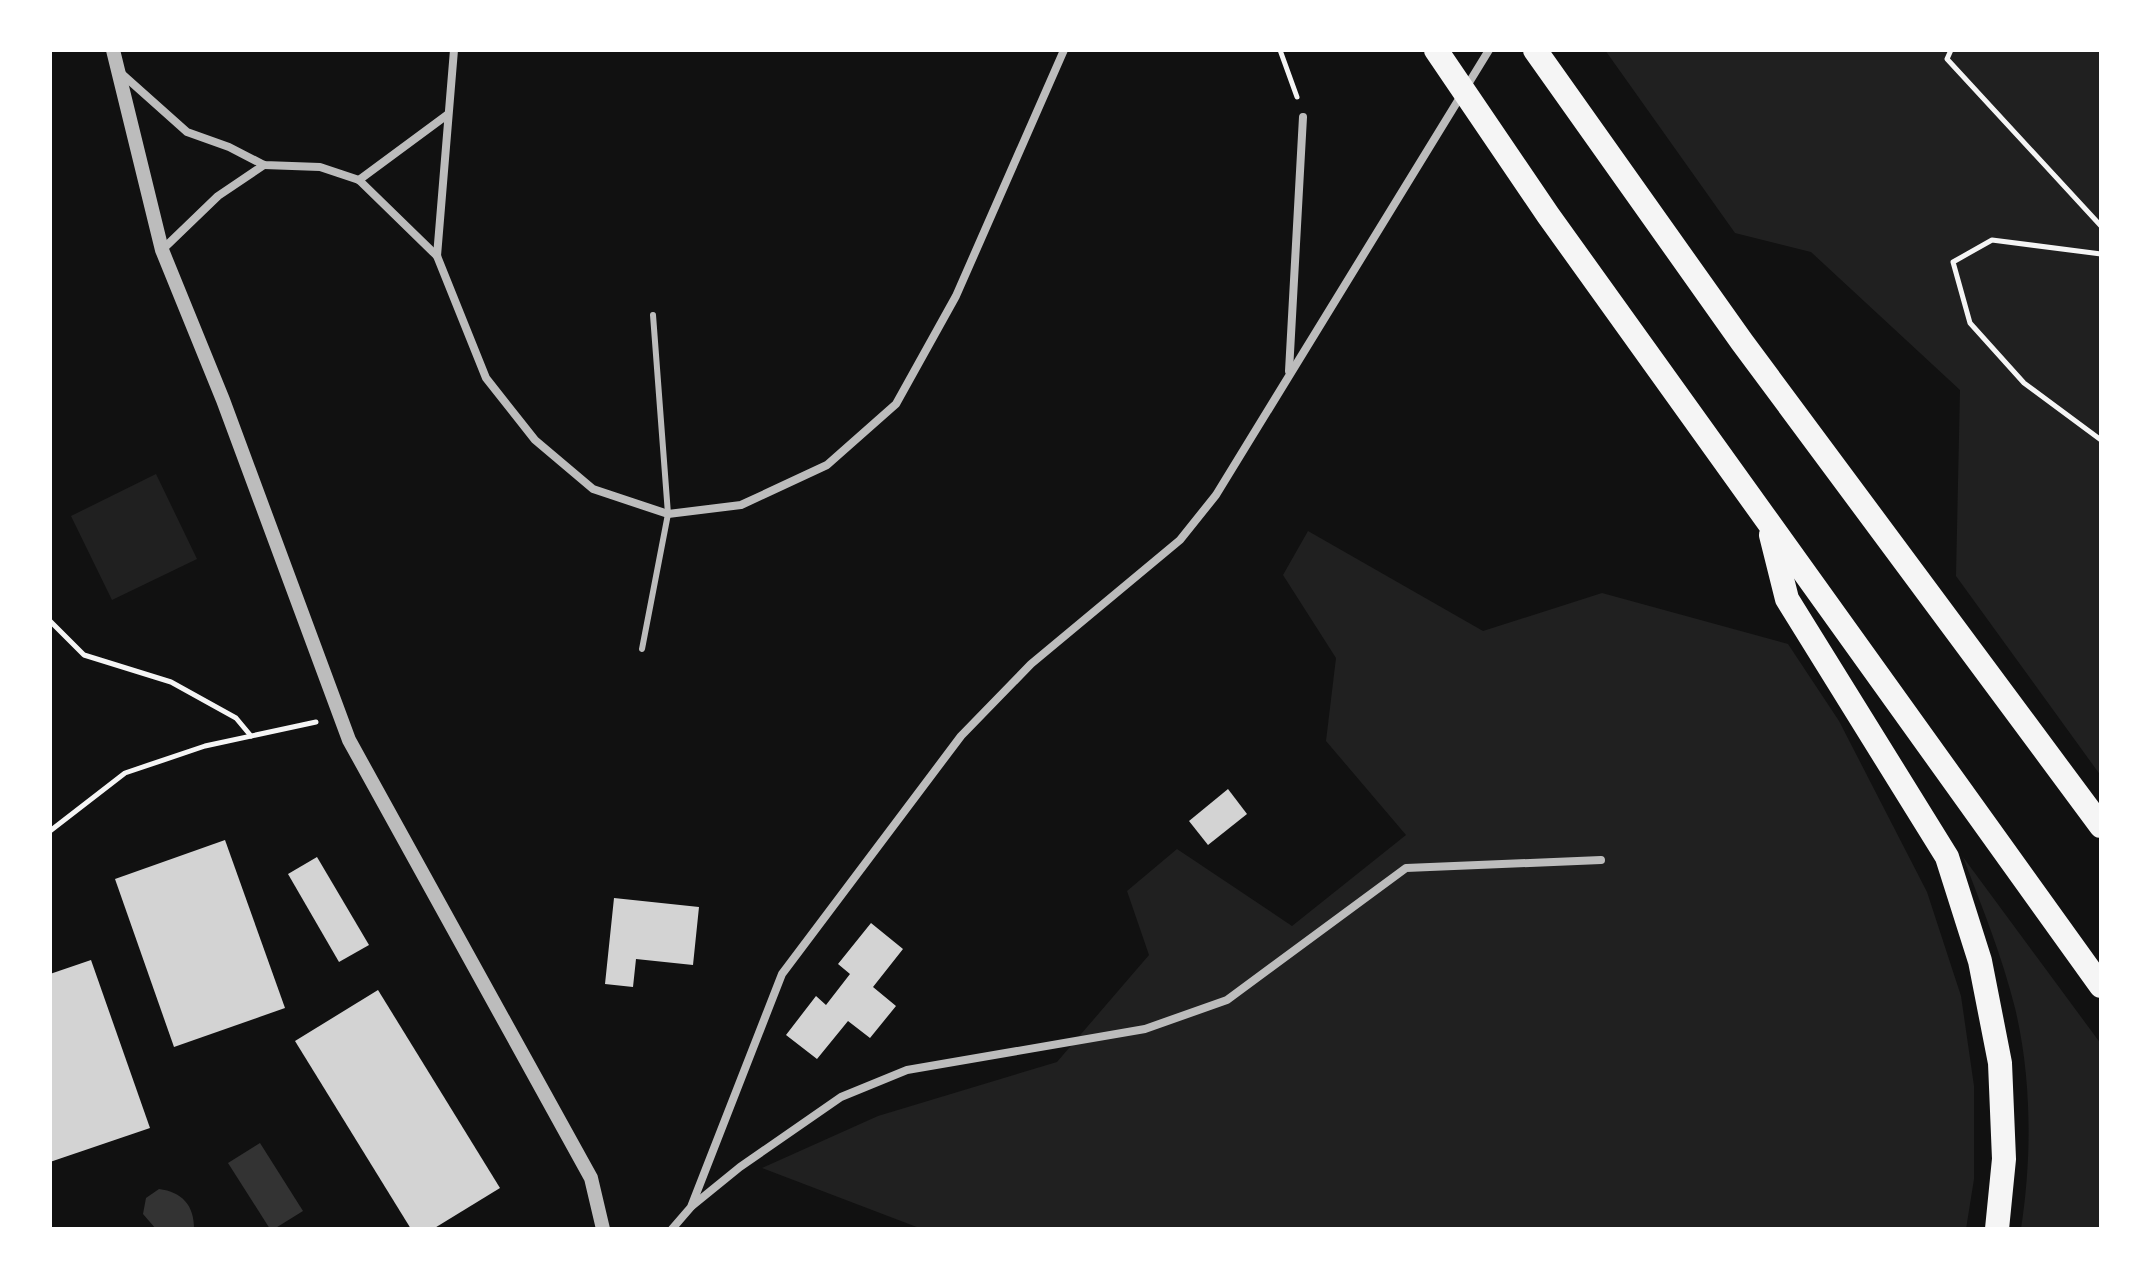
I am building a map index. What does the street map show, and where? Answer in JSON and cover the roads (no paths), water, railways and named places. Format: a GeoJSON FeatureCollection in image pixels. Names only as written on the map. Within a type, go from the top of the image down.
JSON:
{"type":"FeatureCollection","features":[{"type":"Feature","properties":{"kind":"highway"},"geometry":{"type":"LineString","coordinates":[[1436,50],[1767,521],[2101,986]]}},
{"type":"Feature","properties":{"kind":"highway"},"geometry":{"type":"LineString","coordinates":[[1535,50],[1742,342],[2101,826]]}},
{"type":"Feature","properties":{"kind":"highway"},"geometry":{"type":"LineString","coordinates":[[1767,521],[1787,599],[1947,857],[1980,961],[2000,1063],[2004,1159],[1997,1229]]}},
{"type":"Feature","properties":{"kind":"street"},"geometry":{"type":"LineString","coordinates":[[113,50],[162,250],[223,400],[341,716],[376,789],[591,1178],[603,1229]]}},
{"type":"Feature","properties":{"kind":"street"},"geometry":{"type":"LineString","coordinates":[[437,256],[454,50]]}},
{"type":"Feature","properties":{"kind":"street"},"geometry":{"type":"LineString","coordinates":[[115,68],[187,132],[229,147],[264,165],[320,167],[359,180],[437,256],[486,378],[535,440],[593,489],[668,514],[741,505],[827,465],[896,404],[956,296],[1064,50]]}},
{"type":"Feature","properties":{"kind":"street"},"geometry":{"type":"LineString","coordinates":[[691,1207],[782,974],[961,736],[1031,664],[1180,540],[1216,495],[1489,50]]}},
{"type":"Feature","properties":{"kind":"street"},"geometry":{"type":"LineString","coordinates":[[359,180],[447,115]]}},
{"type":"Feature","properties":{"kind":"street"},"geometry":{"type":"LineString","coordinates":[[1289,372],[1303,117]]}},
{"type":"Feature","properties":{"kind":"street"},"geometry":{"type":"LineString","coordinates":[[162,250],[218,196],[264,165]]}},
{"type":"Feature","properties":{"kind":"street"},"geometry":{"type":"LineString","coordinates":[[672,1229],[691,1207],[740,1167],[841,1097],[907,1070],[1145,1029],[1227,1000],[1406,868],[1601,860]]}},
{"type":"Feature","properties":{"kind":"lane"},"geometry":{"type":"LineString","coordinates":[[642,649],[668,514],[653,315]]}}]}
